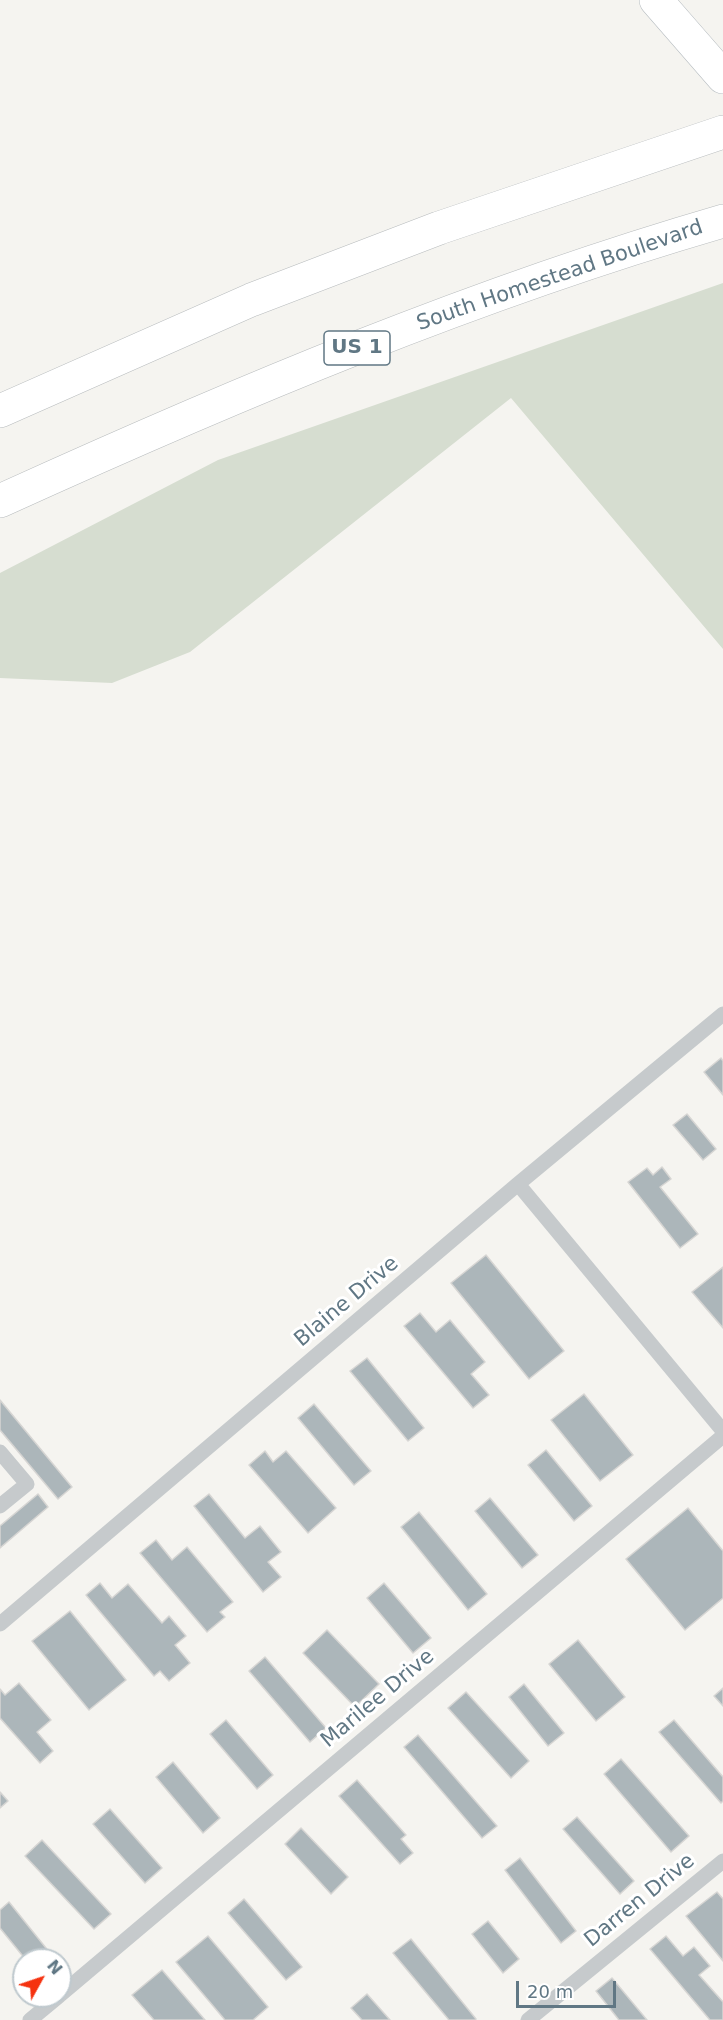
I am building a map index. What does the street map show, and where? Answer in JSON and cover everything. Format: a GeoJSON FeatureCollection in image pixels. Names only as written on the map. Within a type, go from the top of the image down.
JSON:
{"type":"FeatureCollection","features":[{"type":"Feature","properties":{"kind":"main road"},"geometry":{"type":"LineString","coordinates":[[656,0],[723,77]]}},
{"type":"Feature","properties":{"kind":"main road"},"geometry":{"type":"LineString","coordinates":[[0,411],[251,300],[439,228],[723,132]]}},
{"type":"Feature","properties":{"kind":"main road","name":"South Homestead Boulevard"},"geometry":{"type":"LineString","coordinates":[[0,501],[121,446],[307,367],[507,292],[656,240],[723,221]]}},
{"type":"Feature","properties":{"kind":"lane","name":"Blaine Drive"},"geometry":{"type":"LineString","coordinates":[[0,1624],[723,1014]]}},
{"type":"Feature","properties":{"kind":"lane"},"geometry":{"type":"LineString","coordinates":[[518,1185],[723,1431]]}},
{"type":"Feature","properties":{"kind":"lane","name":"Marilee Drive"},"geometry":{"type":"LineString","coordinates":[[72,1985],[723,1436]]}},
{"type":"Feature","properties":{"kind":"lane"},"geometry":{"type":"LineString","coordinates":[[0,1452],[27,1484],[0,1506]]}},
{"type":"Feature","properties":{"kind":"lane","name":"Darren Drive"},"geometry":{"type":"LineString","coordinates":[[528,2020],[723,1861]]}},
{"type":"Feature","properties":{"kind":"lane","name":"Marilee Drive"},"geometry":{"type":"LineString","coordinates":[[30,2020],[44,2008]]}},
{"type":"Feature","properties":{"kind":"shaded area"},"geometry":{"type":"Polygon","coordinates":[[[723,283],[723,649],[511,398],[190,652],[112,683],[0,678],[0,573],[218,460],[723,283]]]}},
{"type":"Feature","properties":{"kind":"building"},"geometry":{"type":"Polygon","coordinates":[[[721,1058],[723,1061],[723,1095],[704,1072],[721,1058]]]}},
{"type":"Feature","properties":{"kind":"building"},"geometry":{"type":"Polygon","coordinates":[[[687,1114],[716,1149],[703,1160],[673,1125],[687,1114]]]}},
{"type":"Feature","properties":{"kind":"building"},"geometry":{"type":"Polygon","coordinates":[[[662,1167],[671,1179],[660,1187],[698,1234],[680,1248],[628,1182],[647,1168],[653,1175],[662,1167]]]}},
{"type":"Feature","properties":{"kind":"building"},"geometry":{"type":"Polygon","coordinates":[[[486,1255],[564,1351],[529,1379],[451,1283],[486,1255]]]}},
{"type":"Feature","properties":{"kind":"building"},"geometry":{"type":"Polygon","coordinates":[[[723,1267],[723,1328],[692,1292],[723,1267]]]}},
{"type":"Feature","properties":{"kind":"building"},"geometry":{"type":"Polygon","coordinates":[[[420,1313],[436,1332],[450,1320],[485,1362],[471,1374],[489,1395],[473,1408],[404,1326],[420,1313]]]}},
{"type":"Feature","properties":{"kind":"building"},"geometry":{"type":"Polygon","coordinates":[[[367,1358],[424,1428],[408,1441],[350,1371],[367,1358]]]}},
{"type":"Feature","properties":{"kind":"building"},"geometry":{"type":"Polygon","coordinates":[[[584,1394],[633,1455],[600,1481],[551,1420],[584,1394]]]}},
{"type":"Feature","properties":{"kind":"building"},"geometry":{"type":"Polygon","coordinates":[[[0,1400],[72,1487],[58,1499],[0,1430],[0,1400]]]}},
{"type":"Feature","properties":{"kind":"building"},"geometry":{"type":"Polygon","coordinates":[[[314,1404],[371,1471],[354,1485],[298,1418],[314,1404]]]}},
{"type":"Feature","properties":{"kind":"building"},"geometry":{"type":"Polygon","coordinates":[[[546,1450],[592,1506],[574,1521],[528,1465],[546,1450]]]}},
{"type":"Feature","properties":{"kind":"building"},"geometry":{"type":"Polygon","coordinates":[[[265,1451],[273,1462],[286,1451],[336,1508],[308,1533],[249,1465],[265,1451]]]}},
{"type":"Feature","properties":{"kind":"building"},"geometry":{"type":"Polygon","coordinates":[[[38,1494],[48,1507],[0,1548],[0,1526],[38,1494]]]}},
{"type":"Feature","properties":{"kind":"building"},"geometry":{"type":"Polygon","coordinates":[[[209,1494],[245,1538],[260,1526],[281,1552],[268,1562],[281,1577],[263,1592],[194,1506],[209,1494]]]}},
{"type":"Feature","properties":{"kind":"building"},"geometry":{"type":"Polygon","coordinates":[[[490,1498],[538,1555],[522,1568],[475,1511],[490,1498]]]}},
{"type":"Feature","properties":{"kind":"building"},"geometry":{"type":"Polygon","coordinates":[[[688,1508],[723,1551],[723,1598],[685,1630],[626,1559],[688,1508]]]}},
{"type":"Feature","properties":{"kind":"building"},"geometry":{"type":"Polygon","coordinates":[[[419,1512],[487,1594],[468,1610],[401,1527],[419,1512]]]}},
{"type":"Feature","properties":{"kind":"building"},"geometry":{"type":"Polygon","coordinates":[[[156,1540],[172,1560],[187,1547],[233,1602],[220,1612],[225,1617],[207,1632],[140,1553],[156,1540]]]}},
{"type":"Feature","properties":{"kind":"building"},"geometry":{"type":"Polygon","coordinates":[[[100,1583],[112,1598],[128,1584],[162,1623],[169,1616],[186,1636],[175,1645],[190,1663],[169,1681],[160,1671],[154,1676],[86,1595],[100,1583]]]}},
{"type":"Feature","properties":{"kind":"building"},"geometry":{"type":"Polygon","coordinates":[[[384,1583],[431,1638],[413,1653],[367,1598],[384,1583]]]}},
{"type":"Feature","properties":{"kind":"building"},"geometry":{"type":"Polygon","coordinates":[[[70,1611],[126,1680],[89,1710],[32,1641],[70,1611]]]}},
{"type":"Feature","properties":{"kind":"building"},"geometry":{"type":"Polygon","coordinates":[[[327,1630],[379,1684],[355,1707],[303,1653],[327,1630]]]}},
{"type":"Feature","properties":{"kind":"building"},"geometry":{"type":"Polygon","coordinates":[[[578,1640],[625,1697],[596,1721],[549,1664],[578,1640]]]}},
{"type":"Feature","properties":{"kind":"building"},"geometry":{"type":"Polygon","coordinates":[[[265,1657],[326,1728],[310,1742],[249,1671],[265,1657]]]}},
{"type":"Feature","properties":{"kind":"building"},"geometry":{"type":"Polygon","coordinates":[[[19,1683],[51,1720],[37,1732],[53,1751],[40,1763],[0,1718],[0,1689],[5,1695],[19,1683]]]}},
{"type":"Feature","properties":{"kind":"building"},"geometry":{"type":"Polygon","coordinates":[[[524,1684],[564,1733],[548,1746],[509,1697],[524,1684]]]}},
{"type":"Feature","properties":{"kind":"building"},"geometry":{"type":"Polygon","coordinates":[[[723,1688],[723,1706],[714,1696],[723,1688]]]}},
{"type":"Feature","properties":{"kind":"building"},"geometry":{"type":"Polygon","coordinates":[[[466,1692],[529,1761],[511,1778],[448,1708],[466,1692]]]}},
{"type":"Feature","properties":{"kind":"building"},"geometry":{"type":"Polygon","coordinates":[[[226,1720],[273,1775],[257,1789],[210,1734],[226,1720]]]}},
{"type":"Feature","properties":{"kind":"building"},"geometry":{"type":"Polygon","coordinates":[[[674,1720],[723,1777],[723,1801],[721,1803],[659,1732],[674,1720]]]}},
{"type":"Feature","properties":{"kind":"building"},"geometry":{"type":"Polygon","coordinates":[[[418,1735],[497,1826],[482,1838],[404,1747],[418,1735]]]}},
{"type":"Feature","properties":{"kind":"building"},"geometry":{"type":"Polygon","coordinates":[[[621,1759],[689,1836],[671,1852],[604,1774],[621,1759]]]}},
{"type":"Feature","properties":{"kind":"building"},"geometry":{"type":"Polygon","coordinates":[[[173,1762],[220,1818],[203,1833],[156,1777],[173,1762]]]}},
{"type":"Feature","properties":{"kind":"building"},"geometry":{"type":"Polygon","coordinates":[[[357,1780],[406,1835],[401,1839],[413,1853],[400,1864],[339,1796],[357,1780]]]}},
{"type":"Feature","properties":{"kind":"building"},"geometry":{"type":"Polygon","coordinates":[[[0,1792],[8,1801],[0,1808],[0,1792]]]}},
{"type":"Feature","properties":{"kind":"building"},"geometry":{"type":"Polygon","coordinates":[[[110,1809],[162,1868],[145,1883],[93,1824],[110,1809]]]}},
{"type":"Feature","properties":{"kind":"building"},"geometry":{"type":"Polygon","coordinates":[[[577,1817],[634,1881],[620,1894],[563,1829],[577,1817]]]}},
{"type":"Feature","properties":{"kind":"building"},"geometry":{"type":"Polygon","coordinates":[[[301,1828],[348,1877],[331,1894],[285,1844],[301,1828]]]}},
{"type":"Feature","properties":{"kind":"building"},"geometry":{"type":"Polygon","coordinates":[[[42,1840],[111,1914],[94,1929],[25,1856],[42,1840]]]}},
{"type":"Feature","properties":{"kind":"building"},"geometry":{"type":"Polygon","coordinates":[[[520,1858],[576,1931],[561,1943],[505,1870],[520,1858]]]}},
{"type":"Feature","properties":{"kind":"building"},"geometry":{"type":"Polygon","coordinates":[[[717,1892],[723,1899],[723,1961],[686,1916],[717,1892]]]}},
{"type":"Feature","properties":{"kind":"building"},"geometry":{"type":"Polygon","coordinates":[[[244,1899],[302,1967],[286,1980],[228,1913],[244,1899]]]}},
{"type":"Feature","properties":{"kind":"building"},"geometry":{"type":"Polygon","coordinates":[[[9,1902],[46,1948],[16,1948],[0,1928],[0,1910],[9,1902]]]}},
{"type":"Feature","properties":{"kind":"building"},"geometry":{"type":"Polygon","coordinates":[[[488,1921],[519,1959],[503,1973],[472,1934],[488,1921]]]}},
{"type":"Feature","properties":{"kind":"building"},"geometry":{"type":"Polygon","coordinates":[[[208,1936],[268,2007],[253,2020],[225,2020],[176,1962],[208,1936]]]}},
{"type":"Feature","properties":{"kind":"building"},"geometry":{"type":"Polygon","coordinates":[[[666,1936],[683,1956],[694,1947],[710,1966],[699,1975],[723,2002],[723,2020],[710,2020],[650,1949],[666,1936]]]}},
{"type":"Feature","properties":{"kind":"building"},"geometry":{"type":"Polygon","coordinates":[[[411,1939],[475,2020],[449,2020],[393,1953],[411,1939]]]}},
{"type":"Feature","properties":{"kind":"building"},"geometry":{"type":"Polygon","coordinates":[[[162,1970],[205,2020],[154,2020],[132,1995],[162,1970]]]}},
{"type":"Feature","properties":{"kind":"building"},"geometry":{"type":"Polygon","coordinates":[[[612,1978],[647,2020],[619,2020],[596,1991],[612,1978]]]}},
{"type":"Feature","properties":{"kind":"building"},"geometry":{"type":"Polygon","coordinates":[[[367,1994],[390,2020],[362,2020],[351,2008],[367,1994]]]}}]}
